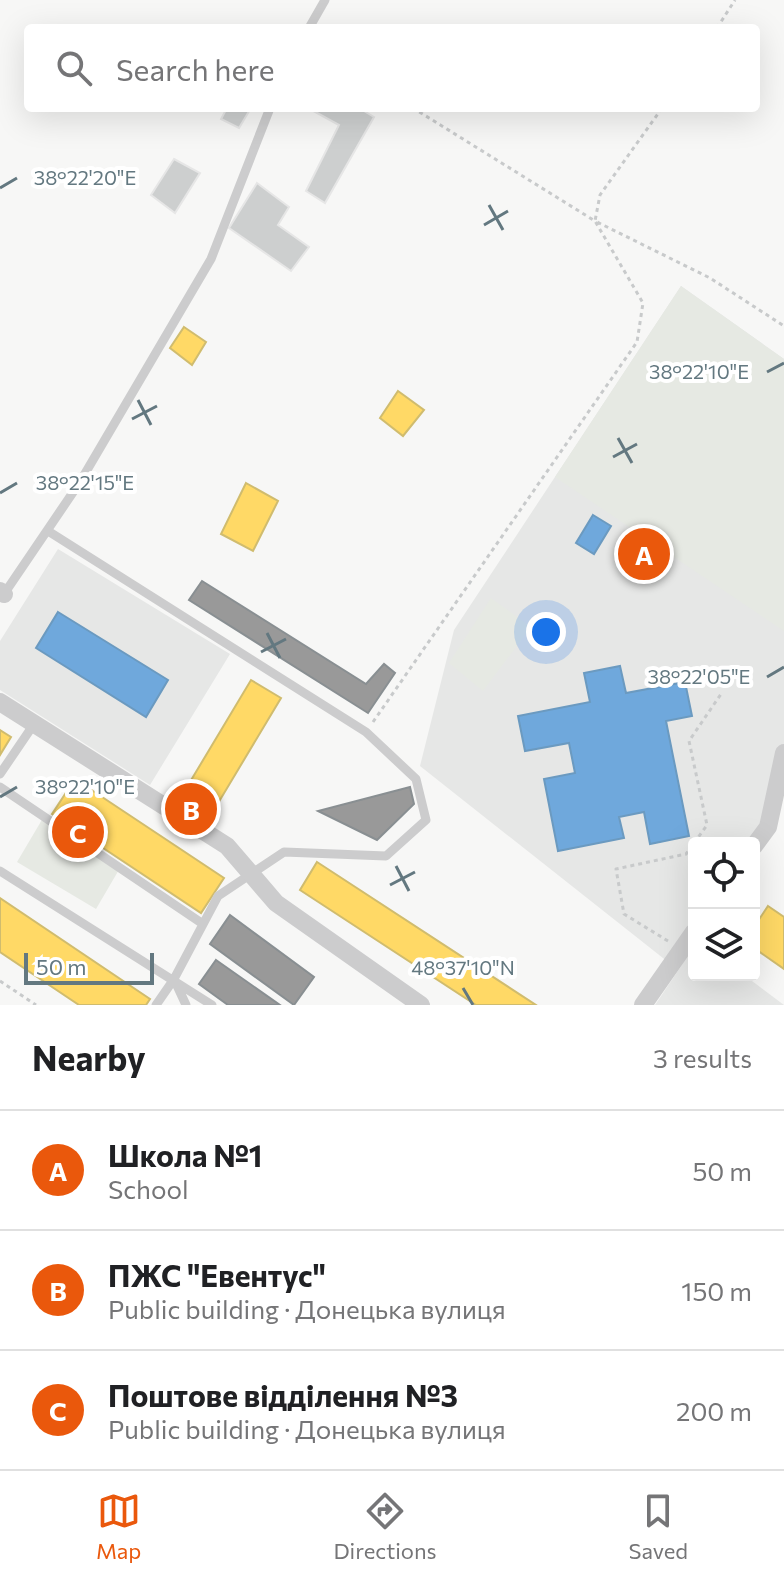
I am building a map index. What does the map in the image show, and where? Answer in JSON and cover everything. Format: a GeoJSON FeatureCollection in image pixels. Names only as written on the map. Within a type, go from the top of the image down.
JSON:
{"type":"FeatureCollection","features":[{"type":"Feature","properties":{"kind":"street"},"geometry":{"type":"LineString","coordinates":[[0,702],[227,846],[276,903],[421,1005]]}},
{"type":"Feature","properties":{"kind":"street"},"geometry":{"type":"LineString","coordinates":[[760,838],[768,827],[784,753]]}},
{"type":"Feature","properties":{"kind":"street"},"geometry":{"type":"LineString","coordinates":[[643,1005],[688,941]]}},
{"type":"Feature","properties":{"kind":"lane"},"geometry":{"type":"LineString","coordinates":[[311,24],[325,0]]}},
{"type":"Feature","properties":{"kind":"lane"},"geometry":{"type":"LineString","coordinates":[[1,595],[80,482],[211,259],[268,112]]}},
{"type":"Feature","properties":{"kind":"lane"},"geometry":{"type":"LineString","coordinates":[[48,531],[366,732],[416,779],[426,820],[386,856],[284,852],[218,896],[174,979],[156,1005]]}},
{"type":"Feature","properties":{"kind":"lane"},"geometry":{"type":"LineString","coordinates":[[0,774],[34,724]]}},
{"type":"Feature","properties":{"kind":"lane"},"geometry":{"type":"LineString","coordinates":[[0,787],[203,924]]}},
{"type":"Feature","properties":{"kind":"lane"},"geometry":{"type":"LineString","coordinates":[[0,871],[212,1005]]}},
{"type":"Feature","properties":{"kind":"lane"},"geometry":{"type":"LineString","coordinates":[[174,979],[186,1005]]}},
{"type":"Feature","properties":{"kind":"path"},"geometry":{"type":"LineString","coordinates":[[720,24],[735,0]]}},
{"type":"Feature","properties":{"kind":"path"},"geometry":{"type":"LineString","coordinates":[[419,112],[595,221],[710,278],[784,326]]}},
{"type":"Feature","properties":{"kind":"path"},"geometry":{"type":"LineString","coordinates":[[366,732],[637,342],[643,303],[595,221],[600,195],[659,112]]}},
{"type":"Feature","properties":{"kind":"path"},"geometry":{"type":"LineString","coordinates":[[698,837],[707,825],[689,741],[721,694]]}},
{"type":"Feature","properties":{"kind":"path"},"geometry":{"type":"LineString","coordinates":[[682,950],[624,914],[616,869],[688,851]]}},
{"type":"Feature","properties":{"kind":"path"},"geometry":{"type":"LineString","coordinates":[[0,981],[36,1005]]}},
{"type":"Feature","properties":{"kind":"shaded area"},"geometry":{"type":"Polygon","coordinates":[[[681,286],[784,359],[784,744],[764,823],[754,837],[688,837],[688,933],[668,962],[420,766],[454,630],[681,286]]]}},
{"type":"Feature","properties":{"kind":"shaded area"},"geometry":{"type":"Polygon","coordinates":[[[681,286],[784,359],[784,631],[555,477],[681,286]]]}},
{"type":"Feature","properties":{"kind":"shaded area"},"geometry":{"type":"Polygon","coordinates":[[[58,549],[230,654],[150,785],[0,690],[0,641],[58,549]]]}},
{"type":"Feature","properties":{"kind":"shaded area"},"geometry":{"type":"Polygon","coordinates":[[[491,598],[531,627],[483,691],[449,663],[491,598]]]}},
{"type":"Feature","properties":{"kind":"shaded area"},"geometry":{"type":"Polygon","coordinates":[[[43,818],[120,868],[96,909],[17,862],[43,818]]]}},
{"type":"Feature","properties":{"kind":"shaded area"},"geometry":{"type":"Polygon","coordinates":[[[688,956],[688,981],[752,981],[784,1005],[655,1005],[688,956]]]}},
{"type":"Feature","properties":{"kind":"building: Homes"},"geometry":{"type":"Polygon","coordinates":[[[184,327],[206,342],[192,365],[170,348],[184,327]]]}},
{"type":"Feature","properties":{"kind":"building: Homes"},"geometry":{"type":"Polygon","coordinates":[[[398,391],[424,410],[403,436],[380,418],[398,391]]]}},
{"type":"Feature","properties":{"kind":"building: Homes"},"geometry":{"type":"Polygon","coordinates":[[[246,483],[278,501],[253,551],[221,534],[246,483]]]}},
{"type":"Feature","properties":{"kind":"building: Homes"},"geometry":{"type":"Polygon","coordinates":[[[251,680],[281,698],[208,820],[178,802],[251,680]]]}},
{"type":"Feature","properties":{"kind":"building: Homes"},"geometry":{"type":"Polygon","coordinates":[[[0,730],[11,737],[0,755],[0,730]]]}},
{"type":"Feature","properties":{"kind":"building: Homes"},"geometry":{"type":"Polygon","coordinates":[[[75,779],[224,878],[201,913],[52,814],[75,779]]]}},
{"type":"Feature","properties":{"kind":"building: Homes"},"geometry":{"type":"Polygon","coordinates":[[[317,862],[536,1005],[476,1005],[300,890],[317,862]]]}},
{"type":"Feature","properties":{"kind":"building: Homes"},"geometry":{"type":"Polygon","coordinates":[[[0,898],[150,999],[146,1005],[79,1005],[0,952],[0,898]]]}},
{"type":"Feature","properties":{"kind":"building: Homes"},"geometry":{"type":"Polygon","coordinates":[[[768,906],[784,917],[784,969],[760,952],[760,918],[768,906]]]}},
{"type":"Feature","properties":{"kind":"building: Schools"},"geometry":{"type":"Polygon","coordinates":[[[593,515],[611,526],[594,554],[576,543],[593,515]]]}},
{"type":"Feature","properties":{"kind":"building: Schools"},"geometry":{"type":"Polygon","coordinates":[[[58,612],[168,680],[146,717],[36,648],[58,612]]]}},
{"type":"Feature","properties":{"kind":"building: Schools"},"geometry":{"type":"Polygon","coordinates":[[[620,666],[626,693],[685,682],[692,716],[666,721],[689,836],[650,844],[644,812],[619,817],[624,838],[558,851],[544,779],[575,773],[569,743],[525,751],[518,716],[590,702],[584,673],[620,666]]]}},
{"type":"Feature","properties":{"kind":"building: Industry"},"geometry":{"type":"Polygon","coordinates":[[[202,581],[366,684],[384,664],[395,673],[368,713],[189,600],[202,581]]]}},
{"type":"Feature","properties":{"kind":"building: Industry"},"geometry":{"type":"Polygon","coordinates":[[[410,787],[414,804],[377,840],[318,811],[410,787]]]}},
{"type":"Feature","properties":{"kind":"building: Industry"},"geometry":{"type":"Polygon","coordinates":[[[230,915],[314,977],[294,1005],[210,944],[230,915]]]}},
{"type":"Feature","properties":{"kind":"building: Industry"},"geometry":{"type":"Polygon","coordinates":[[[216,960],[280,1005],[228,1005],[199,984],[216,960]]]}},
{"type":"Feature","properties":{"kind":"building: Other"},"geometry":{"type":"Polygon","coordinates":[[[225,112],[249,112],[239,128],[221,119],[225,112]]]}},
{"type":"Feature","properties":{"kind":"building: Other"},"geometry":{"type":"Polygon","coordinates":[[[315,112],[366,112],[374,117],[325,203],[306,191],[339,125],[315,112]]]}},
{"type":"Feature","properties":{"kind":"building: Other"},"geometry":{"type":"Polygon","coordinates":[[[174,159],[200,173],[175,213],[151,195],[174,159]]]}},
{"type":"Feature","properties":{"kind":"building: Other"},"geometry":{"type":"Polygon","coordinates":[[[257,183],[289,207],[278,225],[309,247],[291,271],[229,228],[257,183]]]}},
{"type":"Feature","properties":{"kind":"place","name":"Школа №1"},"geometry":{"type":"Point","coordinates":[644,554]}},
{"type":"Feature","properties":{"kind":"place","name":"ПЖС \"Евентус\""},"geometry":{"type":"Point","coordinates":[191,809]}},
{"type":"Feature","properties":{"kind":"place","name":"Поштове відділення №3"},"geometry":{"type":"Point","coordinates":[78,832]}}]}
